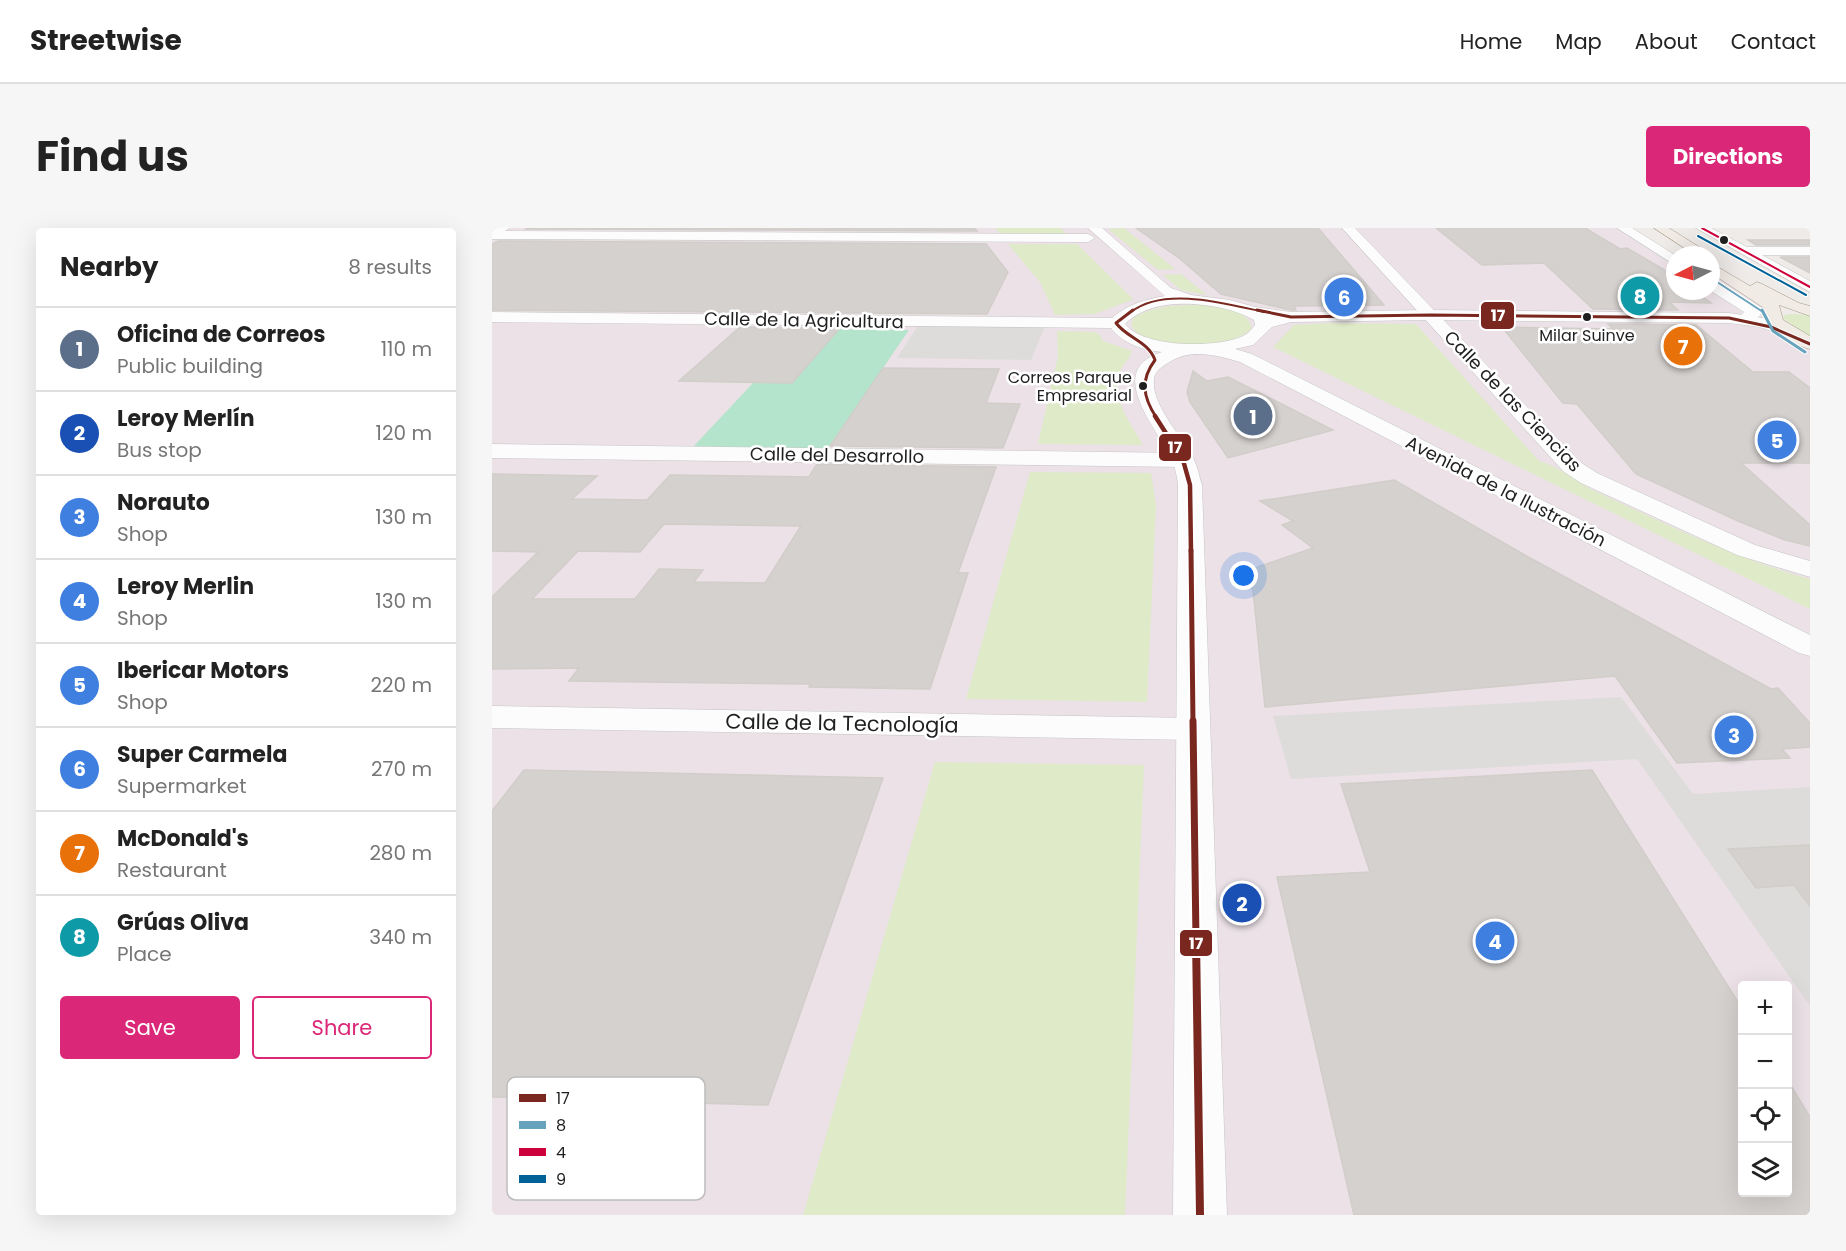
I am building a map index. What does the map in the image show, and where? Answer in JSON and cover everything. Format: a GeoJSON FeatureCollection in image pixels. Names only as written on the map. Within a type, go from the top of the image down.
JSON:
{"type":"FeatureCollection","features":[{"type":"Feature","properties":{"kind":"main road"},"geometry":{"type":"LineString","coordinates":[[1647,228],[1676,246]]}},
{"type":"Feature","properties":{"kind":"main road"},"geometry":{"type":"LineString","coordinates":[[1660,228],[1688,246]]}},
{"type":"Feature","properties":{"kind":"main road"},"geometry":{"type":"LineString","coordinates":[[1720,266],[1778,299],[1810,312]]}},
{"type":"Feature","properties":{"kind":"main road"},"geometry":{"type":"LineString","coordinates":[[1720,268],[1772,306],[1774,320],[1808,344]]}},
{"type":"Feature","properties":{"kind":"main road"},"geometry":{"type":"LineString","coordinates":[[1774,313],[1789,310],[1810,312]]}},
{"type":"Feature","properties":{"kind":"street"},"geometry":{"type":"LineString","coordinates":[[492,234],[504,228]]}},
{"type":"Feature","properties":{"kind":"street","name":"Calle de las Ciencias"},"geometry":{"type":"LineString","coordinates":[[1348,228],[1572,467],[1588,478],[1746,550],[1810,569]]}},
{"type":"Feature","properties":{"kind":"street"},"geometry":{"type":"LineString","coordinates":[[1623,228],[1666,255]]}},
{"type":"Feature","properties":{"kind":"street"},"geometry":{"type":"LineString","coordinates":[[1702,228],[1810,288]]}},
{"type":"Feature","properties":{"kind":"street"},"geometry":{"type":"LineString","coordinates":[[492,234],[1087,231],[1166,291],[1191,300]]}},
{"type":"Feature","properties":{"kind":"street"},"geometry":{"type":"LineString","coordinates":[[1087,231],[1146,290],[1150,297],[1148,304]]}},
{"type":"Feature","properties":{"kind":"street"},"geometry":{"type":"LineString","coordinates":[[1720,255],[1744,251],[1810,251]]}},
{"type":"Feature","properties":{"kind":"street"},"geometry":{"type":"LineString","coordinates":[[1720,286],[1755,294]]}},
{"type":"Feature","properties":{"kind":"street"},"geometry":{"type":"LineString","coordinates":[[1720,290],[1751,309],[1753,314],[1747,317]]}},
{"type":"Feature","properties":{"kind":"street"},"geometry":{"type":"LineString","coordinates":[[1258,325],[1219,302],[1191,300],[1148,304],[1124,313],[1116,323],[1119,330],[1151,352],[1170,353],[1236,344],[1258,325],[1291,317],[1431,315],[1729,318],[1774,313]]}},
{"type":"Feature","properties":{"kind":"street","name":"Calle de la Agricultura"},"geometry":{"type":"LineString","coordinates":[[492,317],[1116,323]]}},
{"type":"Feature","properties":{"kind":"street"},"geometry":{"type":"LineString","coordinates":[[1729,318],[1764,323],[1788,332]]}},
{"type":"Feature","properties":{"kind":"street","name":"Avenida de la Ilustración"},"geometry":{"type":"LineString","coordinates":[[1258,325],[1256,344],[1261,352],[1810,627]]}},
{"type":"Feature","properties":{"kind":"street","name":"Avenida de la Ilustración"},"geometry":{"type":"LineString","coordinates":[[1194,349],[1218,350],[1246,358],[1810,647]]}},
{"type":"Feature","properties":{"kind":"street"},"geometry":{"type":"LineString","coordinates":[[1151,352],[1149,368],[1143,385],[1146,396],[1149,406],[1183,460],[1190,485],[1200,1215]]}},
{"type":"Feature","properties":{"kind":"street","name":"Calle del Desarrollo"},"geometry":{"type":"LineString","coordinates":[[492,451],[1183,460]]}},
{"type":"Feature","properties":{"kind":"street","name":"Calle de la Tecnología"},"geometry":{"type":"LineString","coordinates":[[492,717],[1193,729]]}},
{"type":"Feature","properties":{"kind":"shaded area"},"geometry":{"type":"Polygon","coordinates":[[[505,228],[1626,228],[1666,249],[1666,300],[1720,300],[1720,279],[1771,312],[1810,345],[1810,1215],[492,1215],[492,235],[505,228]]]}},
{"type":"Feature","properties":{"kind":"shaded area"},"geometry":{"type":"Polygon","coordinates":[[[919,324],[1045,326],[1031,360],[897,358],[919,324]]]}},
{"type":"Feature","properties":{"kind":"shaded area"},"geometry":{"type":"Polygon","coordinates":[[[1621,697],[1693,794],[1810,787],[1810,1006],[1637,759],[1291,779],[1273,716],[1621,697]]]}},
{"type":"Feature","properties":{"kind":"green space"},"geometry":{"type":"Polygon","coordinates":[[[995,228],[1060,228],[1067,234],[1000,234],[995,228]]]}},
{"type":"Feature","properties":{"kind":"green space"},"geometry":{"type":"Polygon","coordinates":[[[1124,228],[1175,269],[1158,270],[1108,229],[1124,228]]]}},
{"type":"Feature","properties":{"kind":"green space"},"geometry":{"type":"Polygon","coordinates":[[[1008,244],[1077,244],[1132,300],[1094,314],[1055,315],[1040,282],[1008,244]]]}},
{"type":"Feature","properties":{"kind":"green space"},"geometry":{"type":"Polygon","coordinates":[[[1181,274],[1207,295],[1181,290],[1163,275],[1181,274]]]}},
{"type":"Feature","properties":{"kind":"green space"},"geometry":{"type":"Polygon","coordinates":[[[1202,305],[1238,312],[1249,321],[1252,328],[1227,341],[1189,345],[1152,340],[1138,333],[1131,324],[1133,318],[1158,308],[1202,305]]]}},
{"type":"Feature","properties":{"kind":"green space"},"geometry":{"type":"Polygon","coordinates":[[[1784,315],[1810,315],[1810,338],[1783,318],[1784,315]]]}},
{"type":"Feature","properties":{"kind":"green space"},"geometry":{"type":"Polygon","coordinates":[[[1416,324],[1539,461],[1555,467],[1591,489],[1703,540],[1756,562],[1810,579],[1810,609],[1273,347],[1294,325],[1416,324]]]}},
{"type":"Feature","properties":{"kind":"green space"},"geometry":{"type":"Polygon","coordinates":[[[740,328],[909,330],[827,450],[692,448],[753,383],[679,381],[740,328]]]}},
{"type":"Feature","properties":{"kind":"green space"},"geometry":{"type":"Polygon","coordinates":[[[1057,331],[1094,332],[1099,334],[1103,341],[1132,351],[1120,371],[1117,390],[1123,409],[1143,445],[1038,444],[1058,356],[1057,331]]]}},
{"type":"Feature","properties":{"kind":"green space"},"geometry":{"type":"Polygon","coordinates":[[[1030,472],[1151,473],[1156,505],[1147,702],[966,699],[1030,472]]]}},
{"type":"Feature","properties":{"kind":"green space"},"geometry":{"type":"Polygon","coordinates":[[[935,762],[1144,765],[1125,1215],[803,1215],[935,762]]]}},
{"type":"Feature","properties":{"kind":"building"},"geometry":{"type":"Polygon","coordinates":[[[974,228],[977,231],[525,229],[974,228]]]}},
{"type":"Feature","properties":{"kind":"building"},"geometry":{"type":"Polygon","coordinates":[[[1136,228],[1318,228],[1384,305],[1294,306],[1296,310],[1291,310],[1221,294],[1179,258],[1136,228]]]}},
{"type":"Feature","properties":{"kind":"building"},"geometry":{"type":"Polygon","coordinates":[[[1436,228],[1585,228],[1620,249],[1627,248],[1666,271],[1666,300],[1707,300],[1711,303],[1669,302],[1678,310],[1593,309],[1544,263],[1482,265],[1436,228]]]}},
{"type":"Feature","properties":{"kind":"building"},"geometry":{"type":"Polygon","coordinates":[[[1748,240],[1810,240],[1810,245],[1756,245],[1748,240]]]}},
{"type":"Feature","properties":{"kind":"building"},"geometry":{"type":"Polygon","coordinates":[[[498,241],[986,244],[1008,272],[987,314],[492,310],[492,244],[498,241]]]}},
{"type":"Feature","properties":{"kind":"building"},"geometry":{"type":"Polygon","coordinates":[[[1780,257],[1810,257],[1810,273],[1780,257]]]}},
{"type":"Feature","properties":{"kind":"building"},"geometry":{"type":"Polygon","coordinates":[[[1608,324],[1696,325],[1753,372],[1789,372],[1810,388],[1810,463],[1741,463],[1810,525],[1810,546],[1785,540],[1738,521],[1636,474],[1577,404],[1563,403],[1502,327],[1613,329],[1608,324]]]}},
{"type":"Feature","properties":{"kind":"building"},"geometry":{"type":"Polygon","coordinates":[[[740,327],[840,328],[792,383],[679,381],[740,327]]]}},
{"type":"Feature","properties":{"kind":"building"},"geometry":{"type":"Polygon","coordinates":[[[883,368],[999,369],[986,403],[1020,404],[1003,448],[830,446],[883,368]]]}},
{"type":"Feature","properties":{"kind":"building"},"geometry":{"type":"Polygon","coordinates":[[[1193,371],[1207,381],[1228,377],[1333,430],[1228,458],[1190,402],[1187,392],[1193,371]]]}},
{"type":"Feature","properties":{"kind":"building"},"geometry":{"type":"Polygon","coordinates":[[[817,464],[996,467],[958,573],[968,573],[930,689],[809,687],[811,684],[569,681],[579,668],[492,669],[492,597],[538,552],[492,551],[492,474],[597,476],[572,499],[647,500],[670,475],[809,477],[817,464]],[[664,524],[640,552],[578,551],[532,599],[635,599],[659,569],[703,570],[694,582],[765,583],[801,526],[664,524]]]}},
{"type":"Feature","properties":{"kind":"building"},"geometry":{"type":"Polygon","coordinates":[[[1394,480],[1523,554],[1771,689],[1778,688],[1810,723],[1810,747],[1782,749],[1790,758],[1677,763],[1615,676],[1265,707],[1253,590],[1237,574],[1313,548],[1282,525],[1293,521],[1260,501],[1394,480]]]}},
{"type":"Feature","properties":{"kind":"building"},"geometry":{"type":"Polygon","coordinates":[[[524,770],[883,778],[768,1105],[705,1103],[705,1077],[507,1077],[507,1097],[492,1097],[492,811],[524,770]]]}},
{"type":"Feature","properties":{"kind":"building"},"geometry":{"type":"Polygon","coordinates":[[[1592,770],[1738,1002],[1738,1197],[1792,1197],[1792,1088],[1810,1117],[1810,1215],[1354,1215],[1277,877],[1370,872],[1341,784],[1592,770]]]}},
{"type":"Feature","properties":{"kind":"building"},"geometry":{"type":"Polygon","coordinates":[[[1810,845],[1810,906],[1794,885],[1756,888],[1728,849],[1810,845]]]}},
{"type":"Feature","properties":{"kind":"transit line","name":"4"},"geometry":{"type":"LineString","coordinates":[[1702,228],[1810,287]]}},
{"type":"Feature","properties":{"kind":"transit line","name":"9"},"geometry":{"type":"LineString","coordinates":[[1698,236],[1806,295]]}},
{"type":"Feature","properties":{"kind":"transit line","name":"8"},"geometry":{"type":"LineString","coordinates":[[1720,284],[1763,311],[1773,331],[1805,352]]}},
{"type":"Feature","properties":{"kind":"transit line","name":"17"},"geometry":{"type":"LineString","coordinates":[[1200,1215],[1190,485],[1183,460],[1149,406],[1143,385],[1149,368],[1155,360],[1152,353],[1120,329],[1116,323],[1137,307],[1151,302],[1180,299],[1209,301],[1291,317],[1431,315],[1729,318],[1771,327],[1810,344]]}},
{"type":"Feature","properties":{"kind":"place","name":"Grúas Oliva"},"geometry":{"type":"Point","coordinates":[1640,296]}},
{"type":"Feature","properties":{"kind":"place","name":"Super Carmela"},"geometry":{"type":"Point","coordinates":[1344,297]}},
{"type":"Feature","properties":{"kind":"place","name":"Milar Suinve"},"geometry":{"type":"Point","coordinates":[1587,317]}},
{"type":"Feature","properties":{"kind":"place","name":"McDonald's"},"geometry":{"type":"Point","coordinates":[1683,346]}},
{"type":"Feature","properties":{"kind":"place","name":"Correos Parque Empresarial"},"geometry":{"type":"Point","coordinates":[1143,386]}},
{"type":"Feature","properties":{"kind":"place","name":"Oficina de Correos"},"geometry":{"type":"Point","coordinates":[1253,416]}},
{"type":"Feature","properties":{"kind":"place","name":"Ibericar Motors"},"geometry":{"type":"Point","coordinates":[1777,440]}},
{"type":"Feature","properties":{"kind":"place","name":"Norauto"},"geometry":{"type":"Point","coordinates":[1734,735]}},
{"type":"Feature","properties":{"kind":"place","name":"Leroy Merlín"},"geometry":{"type":"Point","coordinates":[1242,903]}},
{"type":"Feature","properties":{"kind":"place","name":"Leroy Merlin"},"geometry":{"type":"Point","coordinates":[1495,941]}}]}
